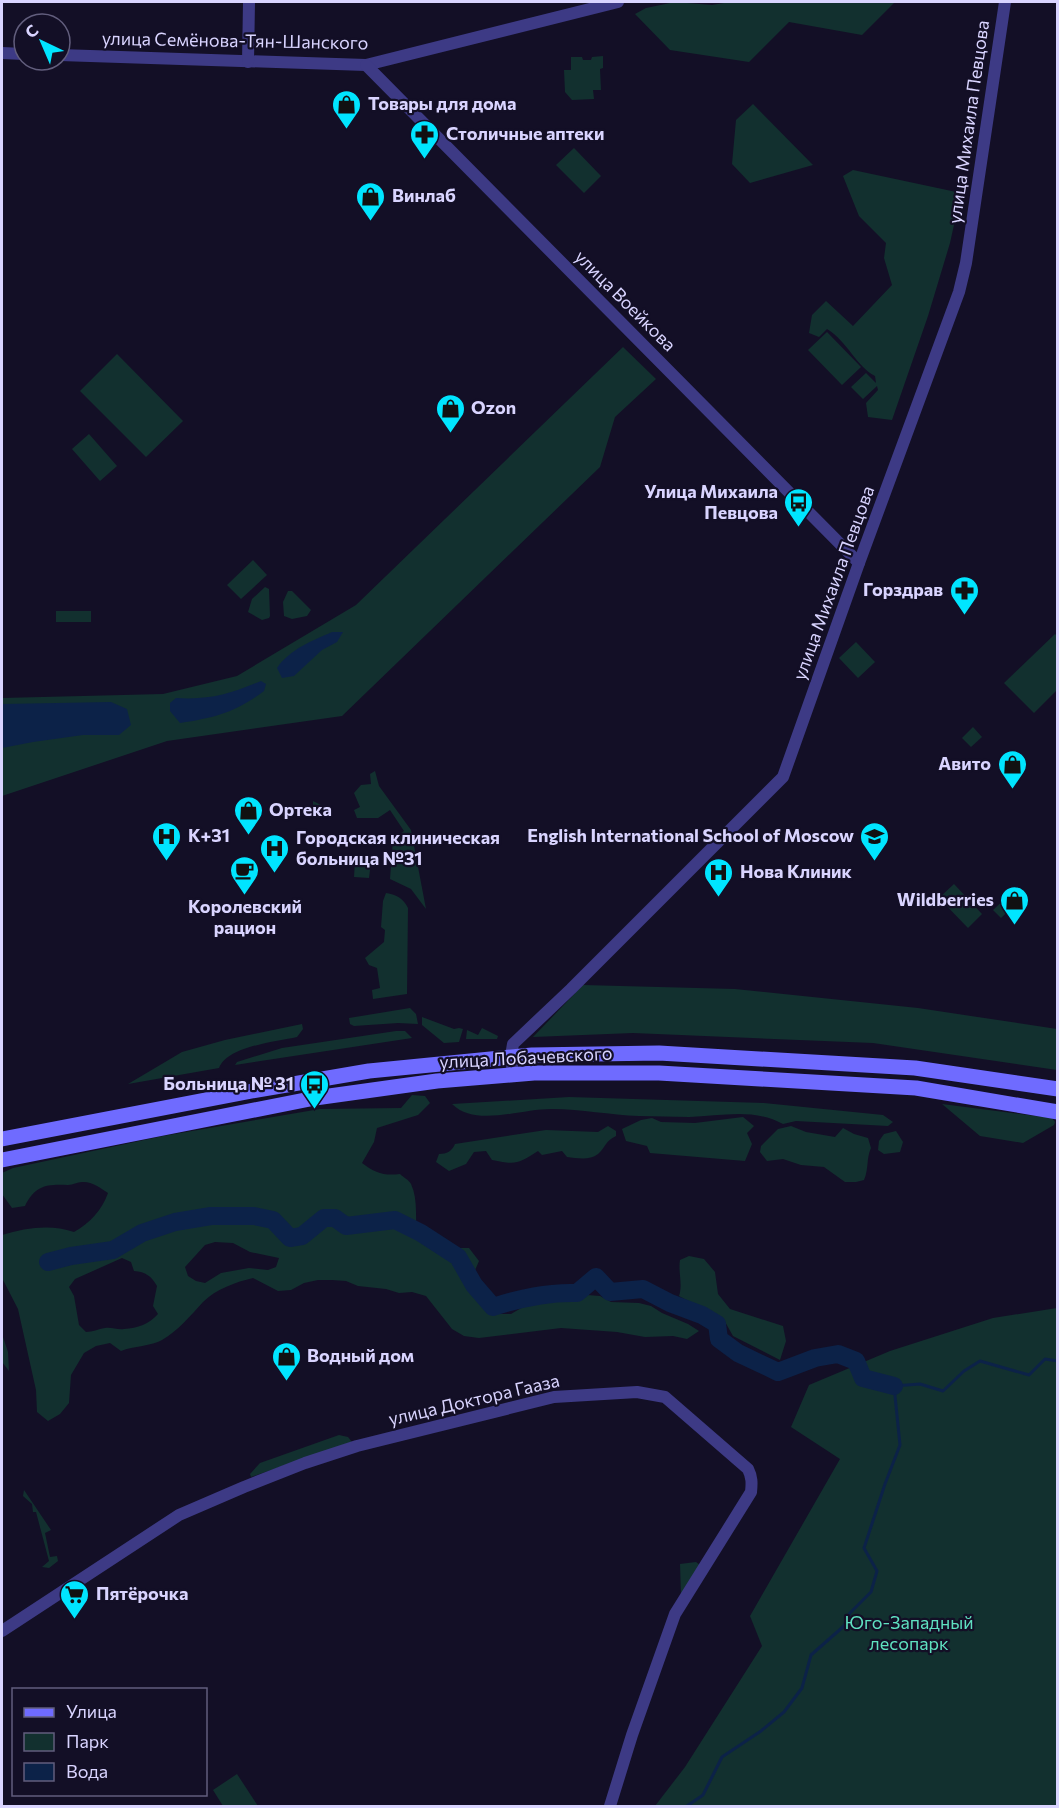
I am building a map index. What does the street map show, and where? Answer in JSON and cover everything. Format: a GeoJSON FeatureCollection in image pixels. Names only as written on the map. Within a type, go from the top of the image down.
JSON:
{"type":"FeatureCollection","features":[{"type":"Feature","properties":{"kind":"main road","name":"улица Лобачевского"},"geometry":{"type":"LineString","coordinates":[[2,1139],[369,1071],[511,1056],[659,1053],[758,1058],[915,1068],[1058,1089]]}},
{"type":"Feature","properties":{"kind":"main road","name":"улица Лобачевского"},"geometry":{"type":"LineString","coordinates":[[2,1160],[315,1098],[437,1081],[513,1075],[659,1073],[916,1088],[1058,1112]]}},
{"type":"Feature","properties":{"kind":"street"},"geometry":{"type":"LineString","coordinates":[[248,62],[249,2]]}},
{"type":"Feature","properties":{"kind":"street","name":"улица Семёнова-Тян-Шанского"},"geometry":{"type":"LineString","coordinates":[[72,55],[366,65],[618,2]]}},
{"type":"Feature","properties":{"kind":"street","name":"улица Михаила Певцова"},"geometry":{"type":"LineString","coordinates":[[511,1056],[513,1044],[783,777],[959,292],[966,263],[1005,2]]}},
{"type":"Feature","properties":{"kind":"street","name":"улица Воейкова"},"geometry":{"type":"LineString","coordinates":[[366,65],[859,563]]}},
{"type":"Feature","properties":{"kind":"street"},"geometry":{"type":"LineString","coordinates":[[511,1056],[513,1075]]}},
{"type":"Feature","properties":{"kind":"street","name":"улица Доктора Гааза"},"geometry":{"type":"LineString","coordinates":[[2,1631],[179,1515],[305,1463],[357,1446],[554,1397],[637,1392],[664,1397],[748,1469],[752,1475],[751,1492],[675,1614],[632,1735],[610,1806]]}},
{"type":"Feature","properties":{"kind":"green space"},"geometry":{"type":"Polygon","coordinates":[[[675,2],[712,5],[730,2],[895,2],[862,35],[789,22],[749,62],[670,50],[635,14],[646,8],[675,2]]]}},
{"type":"Feature","properties":{"kind":"green space"},"geometry":{"type":"Polygon","coordinates":[[[603,56],[603,68],[600,69],[601,90],[593,90],[594,99],[572,100],[565,92],[564,70],[571,70],[571,57],[591,60],[592,57],[603,56]]]}},
{"type":"Feature","properties":{"kind":"green space"},"geometry":{"type":"Polygon","coordinates":[[[753,104],[813,165],[750,183],[732,164],[736,120],[753,104]]]}},
{"type":"Feature","properties":{"kind":"green space"},"geometry":{"type":"Polygon","coordinates":[[[574,148],[601,176],[584,193],[556,165],[574,148]]]}},
{"type":"Feature","properties":{"kind":"green space"},"geometry":{"type":"Polygon","coordinates":[[[853,170],[961,193],[950,243],[928,316],[892,420],[868,417],[866,403],[878,390],[877,386],[863,399],[851,387],[866,373],[876,383],[875,376],[862,366],[841,340],[827,329],[819,337],[809,333],[812,315],[826,301],[853,326],[892,285],[884,258],[886,243],[859,216],[843,176],[853,170]]]}},
{"type":"Feature","properties":{"kind":"green space"},"geometry":{"type":"Polygon","coordinates":[[[827,332],[861,367],[842,385],[808,350],[827,332]]]}},
{"type":"Feature","properties":{"kind":"green space"},"geometry":{"type":"Polygon","coordinates":[[[623,347],[656,379],[615,417],[600,467],[342,716],[167,741],[2,796],[2,698],[163,694],[237,676],[356,605],[623,347]]]}},
{"type":"Feature","properties":{"kind":"green space"},"geometry":{"type":"Polygon","coordinates":[[[117,354],[183,421],[146,457],[80,391],[117,354]]]}},
{"type":"Feature","properties":{"kind":"green space"},"geometry":{"type":"Polygon","coordinates":[[[89,434],[117,466],[100,481],[72,449],[89,434]]]}},
{"type":"Feature","properties":{"kind":"green space"},"geometry":{"type":"Polygon","coordinates":[[[253,560],[267,575],[241,599],[227,585],[253,560]]]}},
{"type":"Feature","properties":{"kind":"green space"},"geometry":{"type":"Polygon","coordinates":[[[265,587],[269,589],[270,616],[262,620],[248,612],[252,599],[265,587]]]}},
{"type":"Feature","properties":{"kind":"green space"},"geometry":{"type":"Polygon","coordinates":[[[288,591],[292,591],[311,610],[307,616],[292,619],[284,616],[283,602],[288,591]]]}},
{"type":"Feature","properties":{"kind":"green space"},"geometry":{"type":"Polygon","coordinates":[[[56,611],[91,611],[91,622],[56,622],[56,611]]]}},
{"type":"Feature","properties":{"kind":"green space"},"geometry":{"type":"Polygon","coordinates":[[[1055,634],[1058,637],[1057,690],[1034,713],[1004,683],[1055,634]]]}},
{"type":"Feature","properties":{"kind":"green space"},"geometry":{"type":"Polygon","coordinates":[[[856,642],[875,662],[858,678],[839,658],[856,642]]]}},
{"type":"Feature","properties":{"kind":"green space"},"geometry":{"type":"Polygon","coordinates":[[[973,727],[982,737],[971,747],[962,738],[973,727]]]}},
{"type":"Feature","properties":{"kind":"green space"},"geometry":{"type":"Polygon","coordinates":[[[375,771],[379,786],[411,830],[426,909],[411,889],[390,879],[393,839],[404,831],[390,810],[378,818],[357,818],[354,810],[360,807],[354,793],[361,785],[371,784],[370,774],[375,771]]]}},
{"type":"Feature","properties":{"kind":"green space"},"geometry":{"type":"Polygon","coordinates":[[[313,801],[321,805],[324,818],[313,818],[313,801]]]}},
{"type":"Feature","properties":{"kind":"green space"},"geometry":{"type":"Polygon","coordinates":[[[355,860],[371,862],[369,878],[354,877],[355,860]]]}},
{"type":"Feature","properties":{"kind":"green space"},"geometry":{"type":"Polygon","coordinates":[[[954,884],[982,914],[968,928],[939,898],[954,884]]]}},
{"type":"Feature","properties":{"kind":"green space"},"geometry":{"type":"Polygon","coordinates":[[[386,893],[399,898],[408,908],[407,994],[373,999],[372,990],[380,988],[377,968],[369,965],[365,958],[384,942],[385,930],[381,927],[383,901],[386,893]]]}},
{"type":"Feature","properties":{"kind":"green space"},"geometry":{"type":"Polygon","coordinates":[[[1009,895],[1017,903],[1001,918],[993,910],[1009,895]]]}},
{"type":"Feature","properties":{"kind":"green space"},"geometry":{"type":"Polygon","coordinates":[[[583,985],[735,989],[918,1008],[1057,1029],[1057,1070],[873,1043],[633,1033],[533,1037],[583,985]]]}},
{"type":"Feature","properties":{"kind":"green space"},"geometry":{"type":"Polygon","coordinates":[[[410,1008],[416,1014],[418,1024],[354,1026],[350,1024],[349,1018],[410,1008]]]}},
{"type":"Feature","properties":{"kind":"green space"},"geometry":{"type":"Polygon","coordinates":[[[422,1017],[454,1029],[463,1029],[459,1042],[444,1043],[422,1025],[422,1017]]]}},
{"type":"Feature","properties":{"kind":"green space"},"geometry":{"type":"Polygon","coordinates":[[[302,1024],[303,1029],[297,1037],[242,1050],[224,1061],[219,1068],[128,1084],[182,1052],[225,1040],[302,1024]]]}},
{"type":"Feature","properties":{"kind":"green space"},"geometry":{"type":"Polygon","coordinates":[[[482,1028],[498,1036],[497,1039],[466,1039],[467,1030],[478,1035],[482,1028]]]}},
{"type":"Feature","properties":{"kind":"green space"},"geometry":{"type":"Polygon","coordinates":[[[405,1031],[412,1038],[235,1065],[237,1062],[282,1048],[405,1031]]]}},
{"type":"Feature","properties":{"kind":"green space"},"geometry":{"type":"Polygon","coordinates":[[[412,1095],[425,1096],[430,1103],[418,1115],[377,1128],[374,1142],[362,1163],[380,1173],[400,1174],[409,1181],[415,1197],[418,1238],[442,1253],[457,1248],[469,1248],[479,1261],[467,1289],[498,1314],[511,1314],[523,1307],[587,1295],[600,1296],[611,1302],[651,1306],[699,1331],[687,1339],[561,1328],[479,1338],[464,1336],[452,1329],[426,1296],[412,1292],[399,1293],[332,1280],[318,1280],[304,1283],[291,1290],[278,1291],[253,1278],[214,1293],[179,1327],[158,1342],[121,1351],[110,1343],[96,1346],[84,1353],[71,1375],[69,1403],[60,1414],[48,1421],[37,1412],[36,1390],[18,1309],[2,1278],[2,1235],[38,1228],[56,1228],[74,1232],[95,1216],[108,1193],[96,1185],[85,1182],[54,1185],[37,1190],[25,1206],[12,1208],[2,1194],[2,1173],[13,1168],[163,1136],[320,1109],[401,1108],[412,1095]],[[215,1242],[205,1245],[185,1267],[188,1276],[205,1283],[221,1273],[249,1268],[268,1270],[276,1267],[279,1258],[250,1252],[233,1243],[215,1242]],[[122,1258],[75,1279],[69,1287],[74,1296],[79,1325],[86,1332],[105,1328],[134,1328],[147,1323],[158,1314],[153,1306],[157,1286],[150,1277],[134,1271],[131,1262],[122,1258]]]}},
{"type":"Feature","properties":{"kind":"green space"},"geometry":{"type":"Polygon","coordinates":[[[569,1097],[764,1103],[883,1115],[893,1122],[888,1126],[796,1121],[783,1124],[749,1114],[689,1117],[639,1116],[553,1109],[486,1116],[462,1111],[452,1104],[569,1097]]]}},
{"type":"Feature","properties":{"kind":"green space"},"geometry":{"type":"Polygon","coordinates":[[[942,1104],[1052,1118],[1055,1122],[1054,1125],[1023,1143],[980,1136],[942,1104]]]}},
{"type":"Feature","properties":{"kind":"green space"},"geometry":{"type":"Polygon","coordinates":[[[743,1117],[754,1126],[747,1133],[752,1144],[745,1161],[650,1153],[647,1146],[626,1141],[622,1129],[641,1120],[652,1118],[661,1122],[695,1123],[743,1117]]]}},
{"type":"Feature","properties":{"kind":"green space"},"geometry":{"type":"Polygon","coordinates":[[[608,1126],[616,1131],[616,1136],[591,1158],[567,1157],[562,1151],[542,1155],[538,1151],[521,1161],[507,1163],[492,1160],[486,1151],[474,1152],[466,1164],[449,1171],[436,1162],[439,1154],[449,1152],[455,1144],[546,1130],[598,1132],[608,1126]]]}},
{"type":"Feature","properties":{"kind":"green space"},"geometry":{"type":"Polygon","coordinates":[[[791,1126],[806,1132],[835,1137],[843,1128],[868,1138],[871,1148],[864,1180],[845,1182],[824,1167],[801,1165],[783,1159],[767,1161],[760,1152],[761,1146],[778,1129],[791,1126]]]}},
{"type":"Feature","properties":{"kind":"green space"},"geometry":{"type":"Polygon","coordinates":[[[896,1131],[903,1142],[900,1152],[884,1154],[878,1150],[879,1141],[884,1134],[896,1131]]]}},
{"type":"Feature","properties":{"kind":"green space"},"geometry":{"type":"Polygon","coordinates":[[[689,1256],[704,1259],[715,1272],[718,1294],[730,1309],[783,1326],[786,1341],[780,1360],[733,1336],[724,1320],[679,1296],[680,1260],[689,1256]]]}},
{"type":"Feature","properties":{"kind":"green space","name":"Юго-Западный лесопарк"},"geometry":{"type":"Polygon","coordinates":[[[1057,1308],[1057,1806],[655,1806],[685,1767],[762,1646],[750,1616],[840,1459],[791,1427],[809,1385],[890,1351],[993,1318],[1057,1308]]]}},
{"type":"Feature","properties":{"kind":"green space"},"geometry":{"type":"Polygon","coordinates":[[[2,1334],[8,1352],[9,1371],[2,1362],[2,1334]]]}},
{"type":"Feature","properties":{"kind":"green space"},"geometry":{"type":"Polygon","coordinates":[[[339,1435],[348,1437],[352,1442],[251,1477],[250,1474],[260,1463],[339,1435]]]}},
{"type":"Feature","properties":{"kind":"green space"},"geometry":{"type":"Polygon","coordinates":[[[24,1490],[51,1530],[45,1533],[50,1557],[57,1556],[58,1561],[49,1568],[42,1567],[49,1561],[36,1512],[33,1512],[32,1504],[23,1496],[24,1490]]]}},
{"type":"Feature","properties":{"kind":"green space"},"geometry":{"type":"Polygon","coordinates":[[[696,1562],[700,1565],[681,1595],[680,1564],[696,1562]]]}},
{"type":"Feature","properties":{"kind":"green space"},"geometry":{"type":"Polygon","coordinates":[[[237,1774],[258,1806],[223,1806],[213,1790],[237,1774]]]}},
{"type":"Feature","properties":{"kind":"water"},"geometry":{"type":"Polygon","coordinates":[[[332,632],[343,632],[337,642],[322,650],[294,676],[282,678],[277,668],[282,661],[302,646],[332,632]]]}},
{"type":"Feature","properties":{"kind":"water"},"geometry":{"type":"Polygon","coordinates":[[[261,681],[266,684],[264,691],[224,713],[180,723],[170,711],[170,703],[176,698],[220,695],[261,681]]]}},
{"type":"Feature","properties":{"kind":"water"},"geometry":{"type":"Polygon","coordinates":[[[111,702],[127,709],[131,725],[119,735],[83,735],[2,748],[2,704],[111,702]]]}},
{"type":"Feature","properties":{"kind":"waterway"},"geometry":{"type":"LineString","coordinates":[[48,1262],[113,1250],[142,1233],[175,1222],[211,1216],[254,1216],[273,1220],[290,1238],[302,1236],[324,1218],[335,1218],[346,1226],[395,1220],[421,1233],[458,1257],[474,1285],[493,1307],[534,1296],[577,1293],[596,1277],[610,1292],[643,1289],[670,1303],[702,1315],[717,1324],[719,1339],[738,1353],[778,1372],[815,1358],[838,1354],[856,1361],[863,1378],[894,1386]]}},
{"type":"Feature","properties":{"kind":"waterway"},"geometry":{"type":"LineString","coordinates":[[687,1806],[703,1795],[722,1757],[761,1731],[784,1712],[802,1688],[811,1655],[844,1626],[850,1613],[871,1592],[877,1571],[864,1548],[900,1445],[894,1386],[920,1384],[943,1391],[964,1371],[980,1361],[1029,1375],[1045,1359],[1058,1361]]}},
{"type":"Feature","properties":{"kind":"place","name":"Товары для дома"},"geometry":{"type":"Point","coordinates":[347,130]}},
{"type":"Feature","properties":{"kind":"place","name":"Столичные аптеки"},"geometry":{"type":"Point","coordinates":[425,160]}},
{"type":"Feature","properties":{"kind":"place","name":"Винлаб"},"geometry":{"type":"Point","coordinates":[371,222]}},
{"type":"Feature","properties":{"kind":"place","name":"Ozon"},"geometry":{"type":"Point","coordinates":[450,434]}},
{"type":"Feature","properties":{"kind":"place","name":"Улица Михаила Певцова"},"geometry":{"type":"Point","coordinates":[799,528]}},
{"type":"Feature","properties":{"kind":"place","name":"Горздрав"},"geometry":{"type":"Point","coordinates":[964,616]}},
{"type":"Feature","properties":{"kind":"place","name":"Авито"},"geometry":{"type":"Point","coordinates":[1012,790]}},
{"type":"Feature","properties":{"kind":"place","name":"Ортека"},"geometry":{"type":"Point","coordinates":[248,836]}},
{"type":"Feature","properties":{"kind":"place","name":"К+31"},"geometry":{"type":"Point","coordinates":[167,862]}},
{"type":"Feature","properties":{"kind":"place","name":"English International School of Moscow"},"geometry":{"type":"Point","coordinates":[875,862]}},
{"type":"Feature","properties":{"kind":"place","name":"Городская клиническая больница №31"},"geometry":{"type":"Point","coordinates":[275,874]}},
{"type":"Feature","properties":{"kind":"place","name":"Королевский рацион"},"geometry":{"type":"Point","coordinates":[245,896]}},
{"type":"Feature","properties":{"kind":"place","name":"Нова Клиник"},"geometry":{"type":"Point","coordinates":[719,898]}},
{"type":"Feature","properties":{"kind":"place","name":"Wildberries"},"geometry":{"type":"Point","coordinates":[1015,926]}},
{"type":"Feature","properties":{"kind":"place","name":"Больница № 31"},"geometry":{"type":"Point","coordinates":[315,1110]}},
{"type":"Feature","properties":{"kind":"place","name":"Водный дом"},"geometry":{"type":"Point","coordinates":[286,1382]}},
{"type":"Feature","properties":{"kind":"place","name":"Пятёрочка"},"geometry":{"type":"Point","coordinates":[75,1620]}}]}
